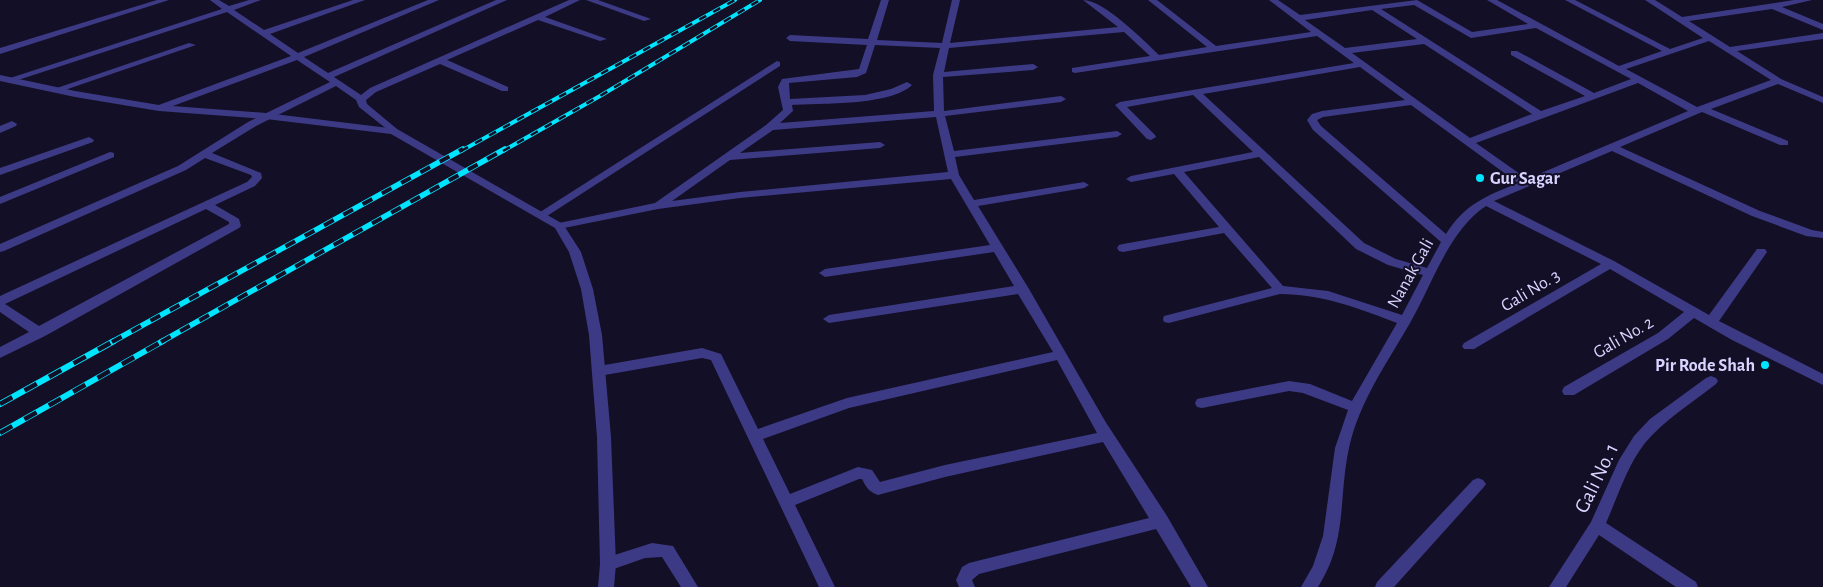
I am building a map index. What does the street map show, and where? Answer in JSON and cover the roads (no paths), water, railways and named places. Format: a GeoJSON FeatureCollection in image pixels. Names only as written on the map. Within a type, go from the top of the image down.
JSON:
{"type":"FeatureCollection","features":[{"type":"Feature","properties":{"kind":"street"},"geometry":{"type":"LineString","coordinates":[[0,51],[165,0]]}},
{"type":"Feature","properties":{"kind":"street"},"geometry":{"type":"LineString","coordinates":[[214,0],[361,99],[362,105],[392,132],[543,214],[560,226],[566,233],[576,250],[592,306],[599,371],[608,564],[606,587]]}},
{"type":"Feature","properties":{"kind":"street"},"geometry":{"type":"LineString","coordinates":[[4,79],[257,0]]}},
{"type":"Feature","properties":{"kind":"street"},"geometry":{"type":"LineString","coordinates":[[335,0],[344,6]]}},
{"type":"Feature","properties":{"kind":"street"},"geometry":{"type":"LineString","coordinates":[[263,33],[361,0]]}},
{"type":"Feature","properties":{"kind":"street"},"geometry":{"type":"LineString","coordinates":[[159,108],[298,56],[435,0]]}},
{"type":"Feature","properties":{"kind":"street"},"geometry":{"type":"LineString","coordinates":[[328,76],[502,0]]}},
{"type":"Feature","properties":{"kind":"street"},"geometry":{"type":"LineString","coordinates":[[361,99],[373,90],[441,62],[576,0]]}},
{"type":"Feature","properties":{"kind":"street"},"geometry":{"type":"LineString","coordinates":[[590,0],[647,19]]}},
{"type":"Feature","properties":{"kind":"street"},"geometry":{"type":"LineString","coordinates":[[658,206],[770,127],[788,111],[783,87],[785,81],[857,74],[863,71],[870,41],[885,0]]}},
{"type":"Feature","properties":{"kind":"street"},"geometry":{"type":"LineString","coordinates":[[956,0],[938,75],[940,114],[954,175],[1107,436],[1200,587]]}},
{"type":"Feature","properties":{"kind":"street"},"geometry":{"type":"LineString","coordinates":[[1087,0],[1126,29],[1157,58]]}},
{"type":"Feature","properties":{"kind":"street"},"geometry":{"type":"LineString","coordinates":[[1152,0],[1214,49]]}},
{"type":"Feature","properties":{"kind":"street"},"geometry":{"type":"LineString","coordinates":[[1273,0],[1526,184]]}},
{"type":"Feature","properties":{"kind":"street"},"geometry":{"type":"LineString","coordinates":[[1491,0],[1638,80],[1699,110],[1784,143]]}},
{"type":"Feature","properties":{"kind":"street"},"geometry":{"type":"LineString","coordinates":[[1569,0],[1670,52]]}},
{"type":"Feature","properties":{"kind":"street"},"geometry":{"type":"LineString","coordinates":[[1649,0],[1778,81],[1823,100]]}},
{"type":"Feature","properties":{"kind":"street"},"geometry":{"type":"LineString","coordinates":[[1681,20],[1808,0]]}},
{"type":"Feature","properties":{"kind":"street"},"geometry":{"type":"LineString","coordinates":[[1299,18],[1413,1],[1471,35],[1536,25]]}},
{"type":"Feature","properties":{"kind":"street"},"geometry":{"type":"LineString","coordinates":[[1773,6],[1823,28]]}},
{"type":"Feature","properties":{"kind":"street"},"geometry":{"type":"LineString","coordinates":[[1374,8],[1540,115]]}},
{"type":"Feature","properties":{"kind":"street"},"geometry":{"type":"LineString","coordinates":[[538,17],[603,40]]}},
{"type":"Feature","properties":{"kind":"street"},"geometry":{"type":"LineString","coordinates":[[790,38],[945,46],[1126,29]]}},
{"type":"Feature","properties":{"kind":"street"},"geometry":{"type":"LineString","coordinates":[[1075,70],[1319,33]]}},
{"type":"Feature","properties":{"kind":"street"},"geometry":{"type":"LineString","coordinates":[[1729,50],[1823,36]]}},
{"type":"Feature","properties":{"kind":"street"},"geometry":{"type":"LineString","coordinates":[[1618,69],[1710,38]]}},
{"type":"Feature","properties":{"kind":"street"},"geometry":{"type":"LineString","coordinates":[[1345,52],[1425,41]]}},
{"type":"Feature","properties":{"kind":"street"},"geometry":{"type":"LineString","coordinates":[[56,90],[192,45]]}},
{"type":"Feature","properties":{"kind":"street"},"geometry":{"type":"LineString","coordinates":[[1514,53],[1593,96]]}},
{"type":"Feature","properties":{"kind":"street"},"geometry":{"type":"LineString","coordinates":[[441,62],[505,89]]}},
{"type":"Feature","properties":{"kind":"street"},"geometry":{"type":"LineString","coordinates":[[543,214],[777,64]]}},
{"type":"Feature","properties":{"kind":"street"},"geometry":{"type":"LineString","coordinates":[[1151,136],[1120,105],[1362,64]]}},
{"type":"Feature","properties":{"kind":"street"},"geometry":{"type":"LineString","coordinates":[[938,75],[1033,67]]}},
{"type":"Feature","properties":{"kind":"street"},"geometry":{"type":"LineString","coordinates":[[4,79],[159,108],[266,116],[392,132]]}},
{"type":"Feature","properties":{"kind":"street"},"geometry":{"type":"LineString","coordinates":[[1469,142],[1638,80]]}},
{"type":"Feature","properties":{"kind":"street","name":"Nanak Gali"},"geometry":{"type":"LineString","coordinates":[[1309,587],[1328,548],[1333,532],[1341,450],[1356,408],[1387,348],[1405,321],[1459,223],[1486,201],[1699,110],[1778,81]]}},
{"type":"Feature","properties":{"kind":"street"},"geometry":{"type":"LineString","coordinates":[[0,248],[182,168],[220,142],[266,116],[337,82]]}},
{"type":"Feature","properties":{"kind":"street"},"geometry":{"type":"LineString","coordinates":[[787,102],[873,96],[889,93],[907,85]]}},
{"type":"Feature","properties":{"kind":"street"},"geometry":{"type":"LineString","coordinates":[[1194,91],[1360,246],[1392,262],[1431,273]]}},
{"type":"Feature","properties":{"kind":"street"},"geometry":{"type":"LineString","coordinates":[[770,127],[940,114],[1061,99]]}},
{"type":"Feature","properties":{"kind":"street"},"geometry":{"type":"LineString","coordinates":[[1414,102],[1322,114],[1315,116],[1312,120],[1448,242]]}},
{"type":"Feature","properties":{"kind":"street"},"geometry":{"type":"LineString","coordinates":[[0,130],[12,124]]}},
{"type":"Feature","properties":{"kind":"street"},"geometry":{"type":"LineString","coordinates":[[949,155],[1117,134]]}},
{"type":"Feature","properties":{"kind":"street"},"geometry":{"type":"LineString","coordinates":[[0,172],[89,140]]}},
{"type":"Feature","properties":{"kind":"street"},"geometry":{"type":"LineString","coordinates":[[728,157],[880,145]]}},
{"type":"Feature","properties":{"kind":"street"},"geometry":{"type":"LineString","coordinates":[[1612,147],[1780,223],[1813,236],[1823,235]]}},
{"type":"Feature","properties":{"kind":"street"},"geometry":{"type":"LineString","coordinates":[[0,301],[251,184],[258,175],[204,154]]}},
{"type":"Feature","properties":{"kind":"street"},"geometry":{"type":"LineString","coordinates":[[1131,178],[1260,154]]}},
{"type":"Feature","properties":{"kind":"street"},"geometry":{"type":"LineString","coordinates":[[0,201],[110,156]]}},
{"type":"Feature","properties":{"kind":"street"},"geometry":{"type":"LineString","coordinates":[[1176,170],[1280,290]]}},
{"type":"Feature","properties":{"kind":"street"},"geometry":{"type":"LineString","coordinates":[[560,226],[658,206],[740,195],[954,175]]}},
{"type":"Feature","properties":{"kind":"street"},"geometry":{"type":"LineString","coordinates":[[972,204],[1084,185]]}},
{"type":"Feature","properties":{"kind":"street"},"geometry":{"type":"LineString","coordinates":[[1486,201],[1610,264],[1711,322],[1823,380]]}},
{"type":"Feature","properties":{"kind":"street"},"geometry":{"type":"LineString","coordinates":[[0,353],[235,226],[235,221],[206,205]]}},
{"type":"Feature","properties":{"kind":"street"},"geometry":{"type":"LineString","coordinates":[[1123,248],[1227,229]]}},
{"type":"Feature","properties":{"kind":"street"},"geometry":{"type":"LineString","coordinates":[[824,273],[997,248]]}},
{"type":"Feature","properties":{"kind":"street"},"geometry":{"type":"LineString","coordinates":[[1711,322],[1761,252]]}},
{"type":"Feature","properties":{"kind":"street","name":"Gali No. 3"},"geometry":{"type":"LineString","coordinates":[[1468,346],[1610,264]]}},
{"type":"Feature","properties":{"kind":"street"},"geometry":{"type":"LineString","coordinates":[[829,319],[1023,290]]}},
{"type":"Feature","properties":{"kind":"street"},"geometry":{"type":"LineString","coordinates":[[1169,319],[1280,290],[1319,291],[1405,321]]}},
{"type":"Feature","properties":{"kind":"street"},"geometry":{"type":"LineString","coordinates":[[0,306],[40,333]]}},
{"type":"Feature","properties":{"kind":"street","name":"Gali No. 2"},"geometry":{"type":"LineString","coordinates":[[1568,391],[1663,336],[1693,312]]}},
{"type":"Feature","properties":{"kind":"street"},"geometry":{"type":"LineString","coordinates":[[599,371],[702,353],[711,354],[720,364],[827,587]]}},
{"type":"Feature","properties":{"kind":"street"},"geometry":{"type":"LineString","coordinates":[[755,436],[847,404],[1061,355]]}},
{"type":"Feature","properties":{"kind":"street","name":"Gali No. 1"},"geometry":{"type":"LineString","coordinates":[[1557,587],[1597,525],[1626,460],[1639,440],[1655,423],[1711,381]]}},
{"type":"Feature","properties":{"kind":"street"},"geometry":{"type":"LineString","coordinates":[[1202,403],[1289,386],[1305,388],[1356,408]]}},
{"type":"Feature","properties":{"kind":"street"},"geometry":{"type":"LineString","coordinates":[[785,502],[858,473],[867,474],[872,484],[878,489],[945,470],[1107,436]]}},
{"type":"Feature","properties":{"kind":"street"},"geometry":{"type":"LineString","coordinates":[[1383,587],[1478,484]]}},
{"type":"Feature","properties":{"kind":"street"},"geometry":{"type":"LineString","coordinates":[[967,587],[964,580],[968,572],[975,568],[1161,521]]}},
{"type":"Feature","properties":{"kind":"street"},"geometry":{"type":"LineString","coordinates":[[1597,525],[1690,587]]}},
{"type":"Feature","properties":{"kind":"street"},"geometry":{"type":"LineString","coordinates":[[608,564],[645,551],[660,549],[667,551],[674,558],[690,587]]}},
{"type":"Feature","properties":{"kind":"railway"},"geometry":{"type":"LineString","coordinates":[[461,151],[735,0]]}},
{"type":"Feature","properties":{"kind":"railway"},"geometry":{"type":"LineString","coordinates":[[503,151],[600,96],[760,0]]}},
{"type":"Feature","properties":{"kind":"railway"},"geometry":{"type":"LineString","coordinates":[[112,342],[463,149]]}},
{"type":"Feature","properties":{"kind":"railway"},"geometry":{"type":"LineString","coordinates":[[161,342],[505,149]]}},
{"type":"Feature","properties":{"kind":"railway"},"geometry":{"type":"LineString","coordinates":[[0,404],[114,341]]}},
{"type":"Feature","properties":{"kind":"railway"},"geometry":{"type":"LineString","coordinates":[[0,433],[163,341]]}},
{"type":"Feature","properties":{"kind":"place","name":"Gur Sagar"},"geometry":{"type":"Point","coordinates":[1480,178]}},
{"type":"Feature","properties":{"kind":"place","name":"Pir Rode Shah"},"geometry":{"type":"Point","coordinates":[1765,365]}}]}
